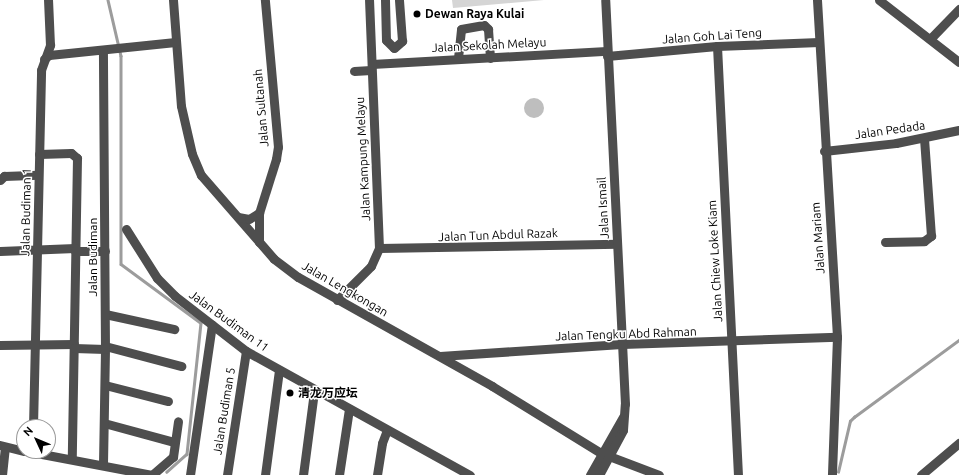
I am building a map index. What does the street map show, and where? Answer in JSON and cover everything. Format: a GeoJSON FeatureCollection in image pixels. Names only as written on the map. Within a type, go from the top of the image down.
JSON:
{"type":"FeatureCollection","features":[{"type":"Feature","properties":{"kind":"street","name":"Jalan Budiman 1"},"geometry":{"type":"LineString","coordinates":[[33,419],[41,70],[50,45],[48,0]]}},
{"type":"Feature","properties":{"kind":"street","name":"Jalan Lengkongan"},"geometry":{"type":"LineString","coordinates":[[173,0],[175,42],[182,106],[192,154],[201,174],[274,259],[337,300],[440,356],[605,455],[659,475]]}},
{"type":"Feature","properties":{"kind":"street","name":"Jalan Sultanah"},"geometry":{"type":"LineString","coordinates":[[259,212],[274,169],[278,147],[265,0]]}},
{"type":"Feature","properties":{"kind":"street","name":"Jalan Kampung Melayu"},"geometry":{"type":"LineString","coordinates":[[337,300],[371,266],[379,248],[369,0]]}},
{"type":"Feature","properties":{"kind":"street"},"geometry":{"type":"LineString","coordinates":[[385,0],[386,40],[394,48],[402,41],[399,0]]}},
{"type":"Feature","properties":{"kind":"street","name":"Jalan Ismail"},"geometry":{"type":"LineString","coordinates":[[599,475],[605,455],[625,414],[605,0]]}},
{"type":"Feature","properties":{"kind":"street","name":"Jalan Mariam"},"geometry":{"type":"LineString","coordinates":[[817,0],[824,151],[837,338],[832,475]]}},
{"type":"Feature","properties":{"kind":"street"},"geometry":{"type":"LineString","coordinates":[[879,0],[959,62]]}},
{"type":"Feature","properties":{"kind":"street"},"geometry":{"type":"LineString","coordinates":[[930,39],[959,9]]}},
{"type":"Feature","properties":{"kind":"street"},"geometry":{"type":"LineString","coordinates":[[458,58],[461,29],[484,25],[488,29],[490,58]]}},
{"type":"Feature","properties":{"kind":"street"},"geometry":{"type":"LineString","coordinates":[[44,59],[49,55],[175,42]]}},
{"type":"Feature","properties":{"kind":"street","name":"Jalan Goh Lai Teng"},"geometry":{"type":"LineString","coordinates":[[607,53],[717,46],[819,42]]}},
{"type":"Feature","properties":{"kind":"street","name":"Jalan Chiew Loke Kiam"},"geometry":{"type":"LineString","coordinates":[[717,46],[738,475]]}},
{"type":"Feature","properties":{"kind":"street","name":"Jalan Budiman"},"geometry":{"type":"LineString","coordinates":[[103,50],[105,251],[105,385],[103,464]]}},
{"type":"Feature","properties":{"kind":"street","name":"Jalan Sekolah Melayu"},"geometry":{"type":"LineString","coordinates":[[354,71],[371,67],[458,58],[607,53]]}},
{"type":"Feature","properties":{"kind":"street","name":"Jalan Pedada"},"geometry":{"type":"LineString","coordinates":[[824,151],[924,138],[959,130]]}},
{"type":"Feature","properties":{"kind":"street"},"geometry":{"type":"LineString","coordinates":[[885,242],[924,242],[931,236],[924,138]]}},
{"type":"Feature","properties":{"kind":"street"},"geometry":{"type":"LineString","coordinates":[[39,154],[71,153],[77,158],[72,459]]}},
{"type":"Feature","properties":{"kind":"street"},"geometry":{"type":"LineString","coordinates":[[0,180],[4,176],[38,175]]}},
{"type":"Feature","properties":{"kind":"street"},"geometry":{"type":"LineString","coordinates":[[238,217],[249,219],[259,212]]}},
{"type":"Feature","properties":{"kind":"street"},"geometry":{"type":"LineString","coordinates":[[259,212],[260,242]]}},
{"type":"Feature","properties":{"kind":"street","name":"Jalan Budiman 11"},"geometry":{"type":"LineString","coordinates":[[126,229],[157,278],[175,296],[246,351],[314,391],[470,475]]}},
{"type":"Feature","properties":{"kind":"street","name":"Jalan Tun Abdul Razak"},"geometry":{"type":"LineString","coordinates":[[379,248],[617,244]]}},
{"type":"Feature","properties":{"kind":"street"},"geometry":{"type":"LineString","coordinates":[[0,250],[105,251]]}},
{"type":"Feature","properties":{"kind":"street"},"geometry":{"type":"LineString","coordinates":[[105,314],[174,329]]}},
{"type":"Feature","properties":{"kind":"street"},"geometry":{"type":"LineString","coordinates":[[190,475],[212,325]]}},
{"type":"Feature","properties":{"kind":"street","name":"Jalan Tengku Abd Rahman"},"geometry":{"type":"LineString","coordinates":[[440,356],[622,344],[731,343],[837,338]]}},
{"type":"Feature","properties":{"kind":"street"},"geometry":{"type":"LineString","coordinates":[[0,345],[35,344],[105,348],[181,366]]}},
{"type":"Feature","properties":{"kind":"street","name":"Jalan Budiman 5"},"geometry":{"type":"LineString","coordinates":[[227,475],[246,351]]}},
{"type":"Feature","properties":{"kind":"street"},"geometry":{"type":"LineString","coordinates":[[265,475],[279,370]]}},
{"type":"Feature","properties":{"kind":"street"},"geometry":{"type":"LineString","coordinates":[[105,385],[168,401]]}},
{"type":"Feature","properties":{"kind":"street"},"geometry":{"type":"LineString","coordinates":[[303,475],[314,391]]}},
{"type":"Feature","properties":{"kind":"street"},"geometry":{"type":"LineString","coordinates":[[339,475],[349,409]]}},
{"type":"Feature","properties":{"kind":"street"},"geometry":{"type":"LineString","coordinates":[[56,456],[103,464],[152,475],[173,457],[178,420]]}},
{"type":"Feature","properties":{"kind":"street"},"geometry":{"type":"LineString","coordinates":[[104,423],[174,442]]}},
{"type":"Feature","properties":{"kind":"street"},"geometry":{"type":"LineString","coordinates":[[377,475],[382,443],[387,430]]}},
{"type":"Feature","properties":{"kind":"street"},"geometry":{"type":"LineString","coordinates":[[921,475],[958,445]]}},
{"type":"Feature","properties":{"kind":"street"},"geometry":{"type":"LineString","coordinates":[[2,475],[2,446],[16,449]]}},
{"type":"Feature","properties":{"kind":"street","name":"Jalan Ismail"},"geometry":{"type":"LineString","coordinates":[[590,475],[605,455]]}},
{"type":"Feature","properties":{"kind":"shaded area"},"geometry":{"type":"Polygon","coordinates":[[[452,0],[544,0],[453,8],[452,0]]]}},
{"type":"Feature","properties":{"kind":"building"},"geometry":{"type":"Polygon","coordinates":[[[534,98],[541,101],[544,108],[541,115],[534,118],[527,115],[524,108],[527,101],[534,98]]]}},
{"type":"Feature","properties":{"kind":"waterway"},"geometry":{"type":"LineString","coordinates":[[108,0],[121,56],[121,264],[201,323],[187,454],[167,472]]}},
{"type":"Feature","properties":{"kind":"waterway"},"geometry":{"type":"LineString","coordinates":[[838,472],[850,421],[959,340]]}},
{"type":"Feature","properties":{"kind":"place","name":"Dewan Raya Kulai"},"geometry":{"type":"Point","coordinates":[417,14]}},
{"type":"Feature","properties":{"kind":"place","name":"清龙万应坛"},"geometry":{"type":"Point","coordinates":[290,393]}}]}
